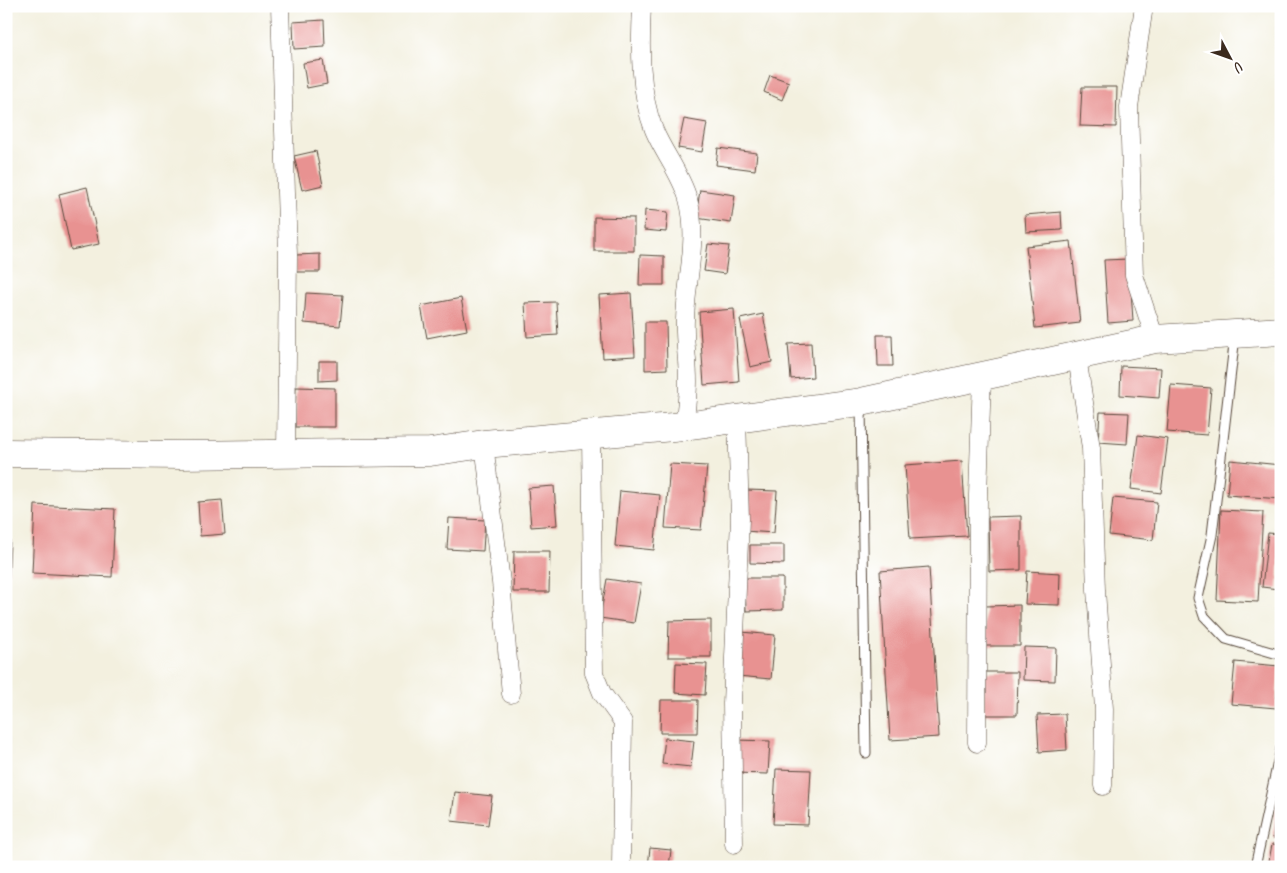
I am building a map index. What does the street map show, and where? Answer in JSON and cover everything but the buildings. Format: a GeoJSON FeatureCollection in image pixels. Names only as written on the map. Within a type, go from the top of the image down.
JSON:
{"type":"FeatureCollection","features":[{"type":"Feature","properties":{"kind":"highway"},"geometry":{"type":"LineString","coordinates":[[6,452],[180,455],[430,452],[484,444],[592,436],[684,426],[861,402],[1155,339],[1235,336],[1281,331]]}},
{"type":"Feature","properties":{"kind":"street"},"geometry":{"type":"LineString","coordinates":[[280,6],[288,254],[286,453]]}},
{"type":"Feature","properties":{"kind":"street"},"geometry":{"type":"LineString","coordinates":[[642,6],[640,48],[646,100],[654,130],[680,178],[688,200],[692,228],[685,318],[688,380],[684,426]]}},
{"type":"Feature","properties":{"kind":"street"},"geometry":{"type":"LineString","coordinates":[[1144,6],[1129,107],[1134,276],[1155,339]]}},
{"type":"Feature","properties":{"kind":"street"},"geometry":{"type":"LineString","coordinates":[[1077,357],[1091,448],[1096,582],[1104,709],[1103,786]]}},
{"type":"Feature","properties":{"kind":"street"},"geometry":{"type":"LineString","coordinates":[[977,743],[978,496],[982,377]]}},
{"type":"Feature","properties":{"kind":"street"},"geometry":{"type":"LineString","coordinates":[[734,844],[732,703],[740,519],[738,418]]}},
{"type":"Feature","properties":{"kind":"street"},"geometry":{"type":"LineString","coordinates":[[592,436],[594,672],[602,693],[623,722],[621,867]]}},
{"type":"Feature","properties":{"kind":"street"},"geometry":{"type":"LineString","coordinates":[[484,444],[501,582],[511,694]]}},
{"type":"Feature","properties":{"kind":"lane"},"geometry":{"type":"LineString","coordinates":[[1235,336],[1212,535],[1198,598],[1204,616],[1226,639],[1281,655]]}},
{"type":"Feature","properties":{"kind":"lane"},"geometry":{"type":"LineString","coordinates":[[861,402],[866,753]]}},
{"type":"Feature","properties":{"kind":"lane"},"geometry":{"type":"LineString","coordinates":[[1255,867],[1281,748]]}}]}
